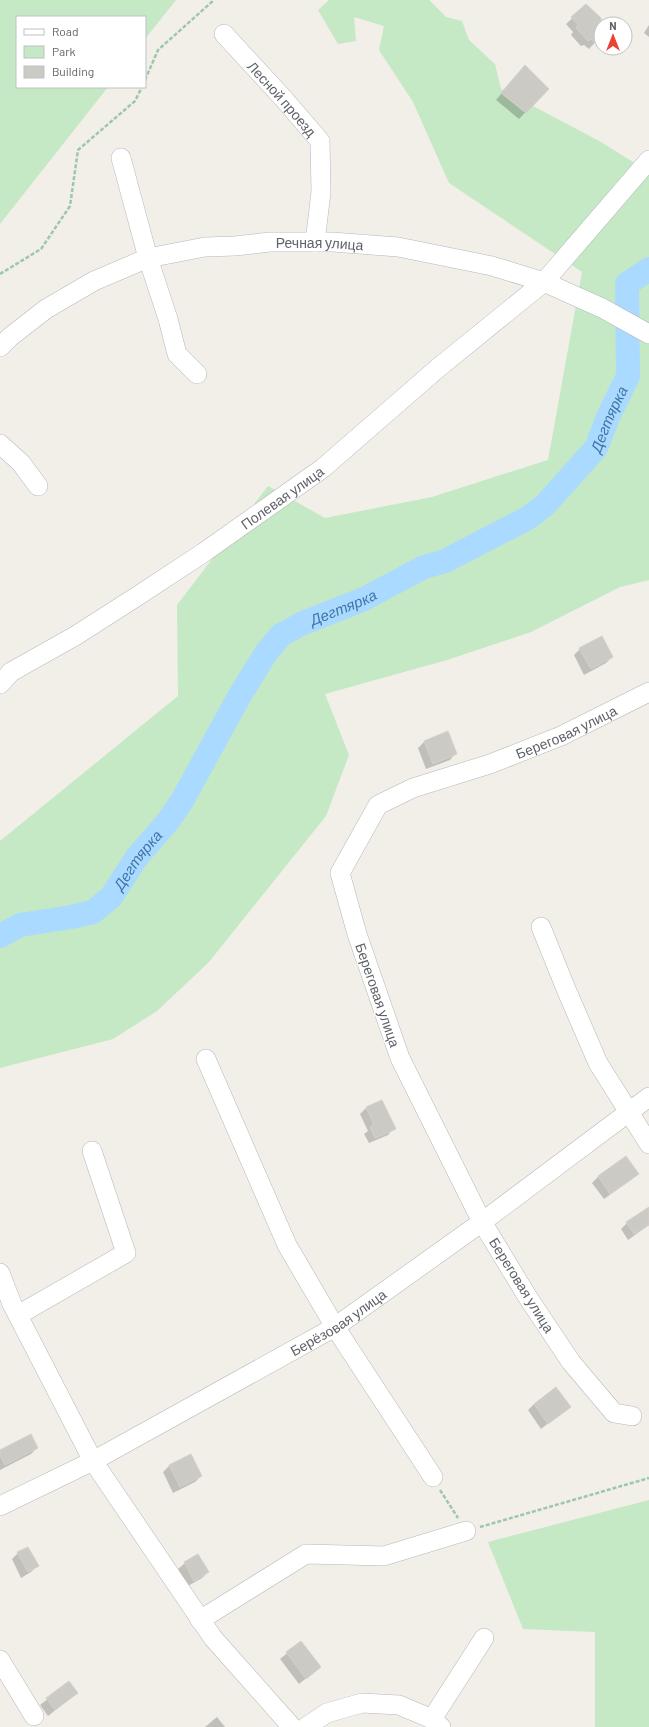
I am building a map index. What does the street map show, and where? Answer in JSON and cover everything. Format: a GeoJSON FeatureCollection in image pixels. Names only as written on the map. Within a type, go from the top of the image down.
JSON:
{"type":"FeatureCollection","features":[{"type":"Feature","properties":{"kind":"street","name":"Лесной проезд"},"geometry":{"type":"LineString","coordinates":[[224,34],[284,98],[320,141],[321,192],[315,242]]}},
{"type":"Feature","properties":{"kind":"street"},"geometry":{"type":"LineString","coordinates":[[121,158],[148,258],[168,319],[177,354],[197,374]]}},
{"type":"Feature","properties":{"kind":"street","name":"Полевая улица"},"geometry":{"type":"LineString","coordinates":[[0,684],[11,672],[75,636],[203,553],[323,468],[438,368],[544,282],[649,160]]}},
{"type":"Feature","properties":{"kind":"street","name":"Речная улица"},"geometry":{"type":"LineString","coordinates":[[0,347],[46,310],[94,281],[148,258],[205,247],[235,246],[270,242],[315,242],[398,247],[425,251],[492,266],[544,282],[602,308],[649,334]]}},
{"type":"Feature","properties":{"kind":"street"},"geometry":{"type":"LineString","coordinates":[[0,444],[21,463],[38,486]]}},
{"type":"Feature","properties":{"kind":"street","name":"Береговая улица"},"geometry":{"type":"LineString","coordinates":[[632,1416],[614,1413],[571,1362],[527,1296],[482,1222],[400,1058],[357,934],[340,873],[378,805],[413,788],[490,764],[561,736],[649,692]]}},
{"type":"Feature","properties":{"kind":"street"},"geometry":{"type":"LineString","coordinates":[[541,927],[598,1063],[649,1144]]}},
{"type":"Feature","properties":{"kind":"street"},"geometry":{"type":"LineString","coordinates":[[206,1059],[287,1246],[335,1326],[433,1477]]}},
{"type":"Feature","properties":{"kind":"street","name":"Берёзовая улица"},"geometry":{"type":"LineString","coordinates":[[0,1506],[94,1461],[335,1326],[482,1222],[649,1097]]}},
{"type":"Feature","properties":{"kind":"street"},"geometry":{"type":"LineString","coordinates":[[18,1314],[126,1253],[92,1151]]}},
{"type":"Feature","properties":{"kind":"street"},"geometry":{"type":"LineString","coordinates":[[0,1273],[18,1314],[94,1461],[213,1638],[292,1727]]}},
{"type":"Feature","properties":{"kind":"street"},"geometry":{"type":"LineString","coordinates":[[200,1620],[306,1554],[384,1556],[466,1531]]}},
{"type":"Feature","properties":{"kind":"street"},"geometry":{"type":"LineString","coordinates":[[306,1727],[327,1713],[362,1703],[399,1705],[437,1723],[484,1638]]}},
{"type":"Feature","properties":{"kind":"street"},"geometry":{"type":"LineString","coordinates":[[0,1660],[34,1716]]}},
{"type":"Feature","properties":{"kind":"path"},"geometry":{"type":"LineString","coordinates":[[146,78],[158,50],[214,0]]}},
{"type":"Feature","properties":{"kind":"path"},"geometry":{"type":"LineString","coordinates":[[0,274],[41,249],[70,206],[78,150],[136,101],[142,88]]}},
{"type":"Feature","properties":{"kind":"path"},"geometry":{"type":"LineString","coordinates":[[433,1477],[466,1531],[649,1478]]}},
{"type":"Feature","properties":{"kind":"green space"},"geometry":{"type":"Polygon","coordinates":[[[0,0],[176,0],[146,38],[146,16],[16,16],[16,88],[107,88],[0,224],[0,0]]]}},
{"type":"Feature","properties":{"kind":"green space"},"geometry":{"type":"Polygon","coordinates":[[[329,0],[429,0],[446,17],[462,21],[469,40],[495,64],[501,89],[601,142],[649,172],[649,580],[620,587],[531,632],[447,660],[325,694],[349,755],[326,816],[209,962],[157,1011],[113,1039],[0,1068],[0,841],[178,696],[177,605],[268,486],[325,518],[432,497],[548,460],[582,272],[449,183],[413,102],[379,50],[384,26],[354,17],[356,41],[338,44],[318,10],[329,0]]]}},
{"type":"Feature","properties":{"kind":"green space"},"geometry":{"type":"Polygon","coordinates":[[[649,1500],[649,1727],[595,1727],[595,1632],[523,1629],[488,1542],[649,1500]]]}},
{"type":"Feature","properties":{"kind":"building"},"geometry":{"type":"Polygon","coordinates":[[[586,4],[599,16],[593,16],[593,41],[591,39],[588,41],[576,28],[578,25],[571,17],[586,4]]]}},
{"type":"Feature","properties":{"kind":"building"},"geometry":{"type":"Polygon","coordinates":[[[525,65],[549,89],[526,113],[501,93],[525,65]]]}},
{"type":"Feature","properties":{"kind":"building"},"geometry":{"type":"Polygon","coordinates":[[[602,636],[613,657],[591,669],[579,648],[602,636]]]}},
{"type":"Feature","properties":{"kind":"building"},"geometry":{"type":"Polygon","coordinates":[[[448,731],[457,754],[433,764],[424,741],[448,731]]]}},
{"type":"Feature","properties":{"kind":"building"},"geometry":{"type":"Polygon","coordinates":[[[382,1100],[396,1129],[375,1138],[370,1127],[374,1125],[366,1107],[382,1100]]]}},
{"type":"Feature","properties":{"kind":"building"},"geometry":{"type":"Polygon","coordinates":[[[626,1156],[639,1174],[610,1194],[598,1176],[626,1156]]]}},
{"type":"Feature","properties":{"kind":"building"},"geometry":{"type":"Polygon","coordinates":[[[649,1207],[649,1225],[634,1234],[626,1222],[649,1207]]]}},
{"type":"Feature","properties":{"kind":"building"},"geometry":{"type":"Polygon","coordinates":[[[556,1387],[571,1407],[548,1424],[534,1404],[556,1387]]]}},
{"type":"Feature","properties":{"kind":"building"},"geometry":{"type":"Polygon","coordinates":[[[31,1434],[38,1448],[5,1465],[0,1455],[0,1450],[31,1434]]]}},
{"type":"Feature","properties":{"kind":"building"},"geometry":{"type":"Polygon","coordinates":[[[191,1454],[202,1476],[180,1487],[169,1465],[191,1454]]]}},
{"type":"Feature","properties":{"kind":"building"},"geometry":{"type":"Polygon","coordinates":[[[28,1547],[39,1566],[28,1572],[17,1552],[28,1547]]]}},
{"type":"Feature","properties":{"kind":"building"},"geometry":{"type":"Polygon","coordinates":[[[198,1554],[209,1572],[194,1581],[184,1562],[198,1554]]]}},
{"type":"Feature","properties":{"kind":"building"},"geometry":{"type":"Polygon","coordinates":[[[301,1641],[321,1667],[306,1679],[286,1652],[301,1641]]]}},
{"type":"Feature","properties":{"kind":"building"},"geometry":{"type":"Polygon","coordinates":[[[69,1681],[78,1693],[55,1710],[46,1698],[69,1681]]]}},
{"type":"Feature","properties":{"kind":"waterway","name":"Дегтярка"},"geometry":{"type":"LineString","coordinates":[[0,936],[20,925],[93,912],[111,897],[137,857],[169,820],[183,799],[240,695],[266,653],[281,635],[301,624],[364,599],[424,567],[445,561],[528,518],[545,505],[596,448],[608,417],[628,376],[627,284],[649,269]]}}]}
